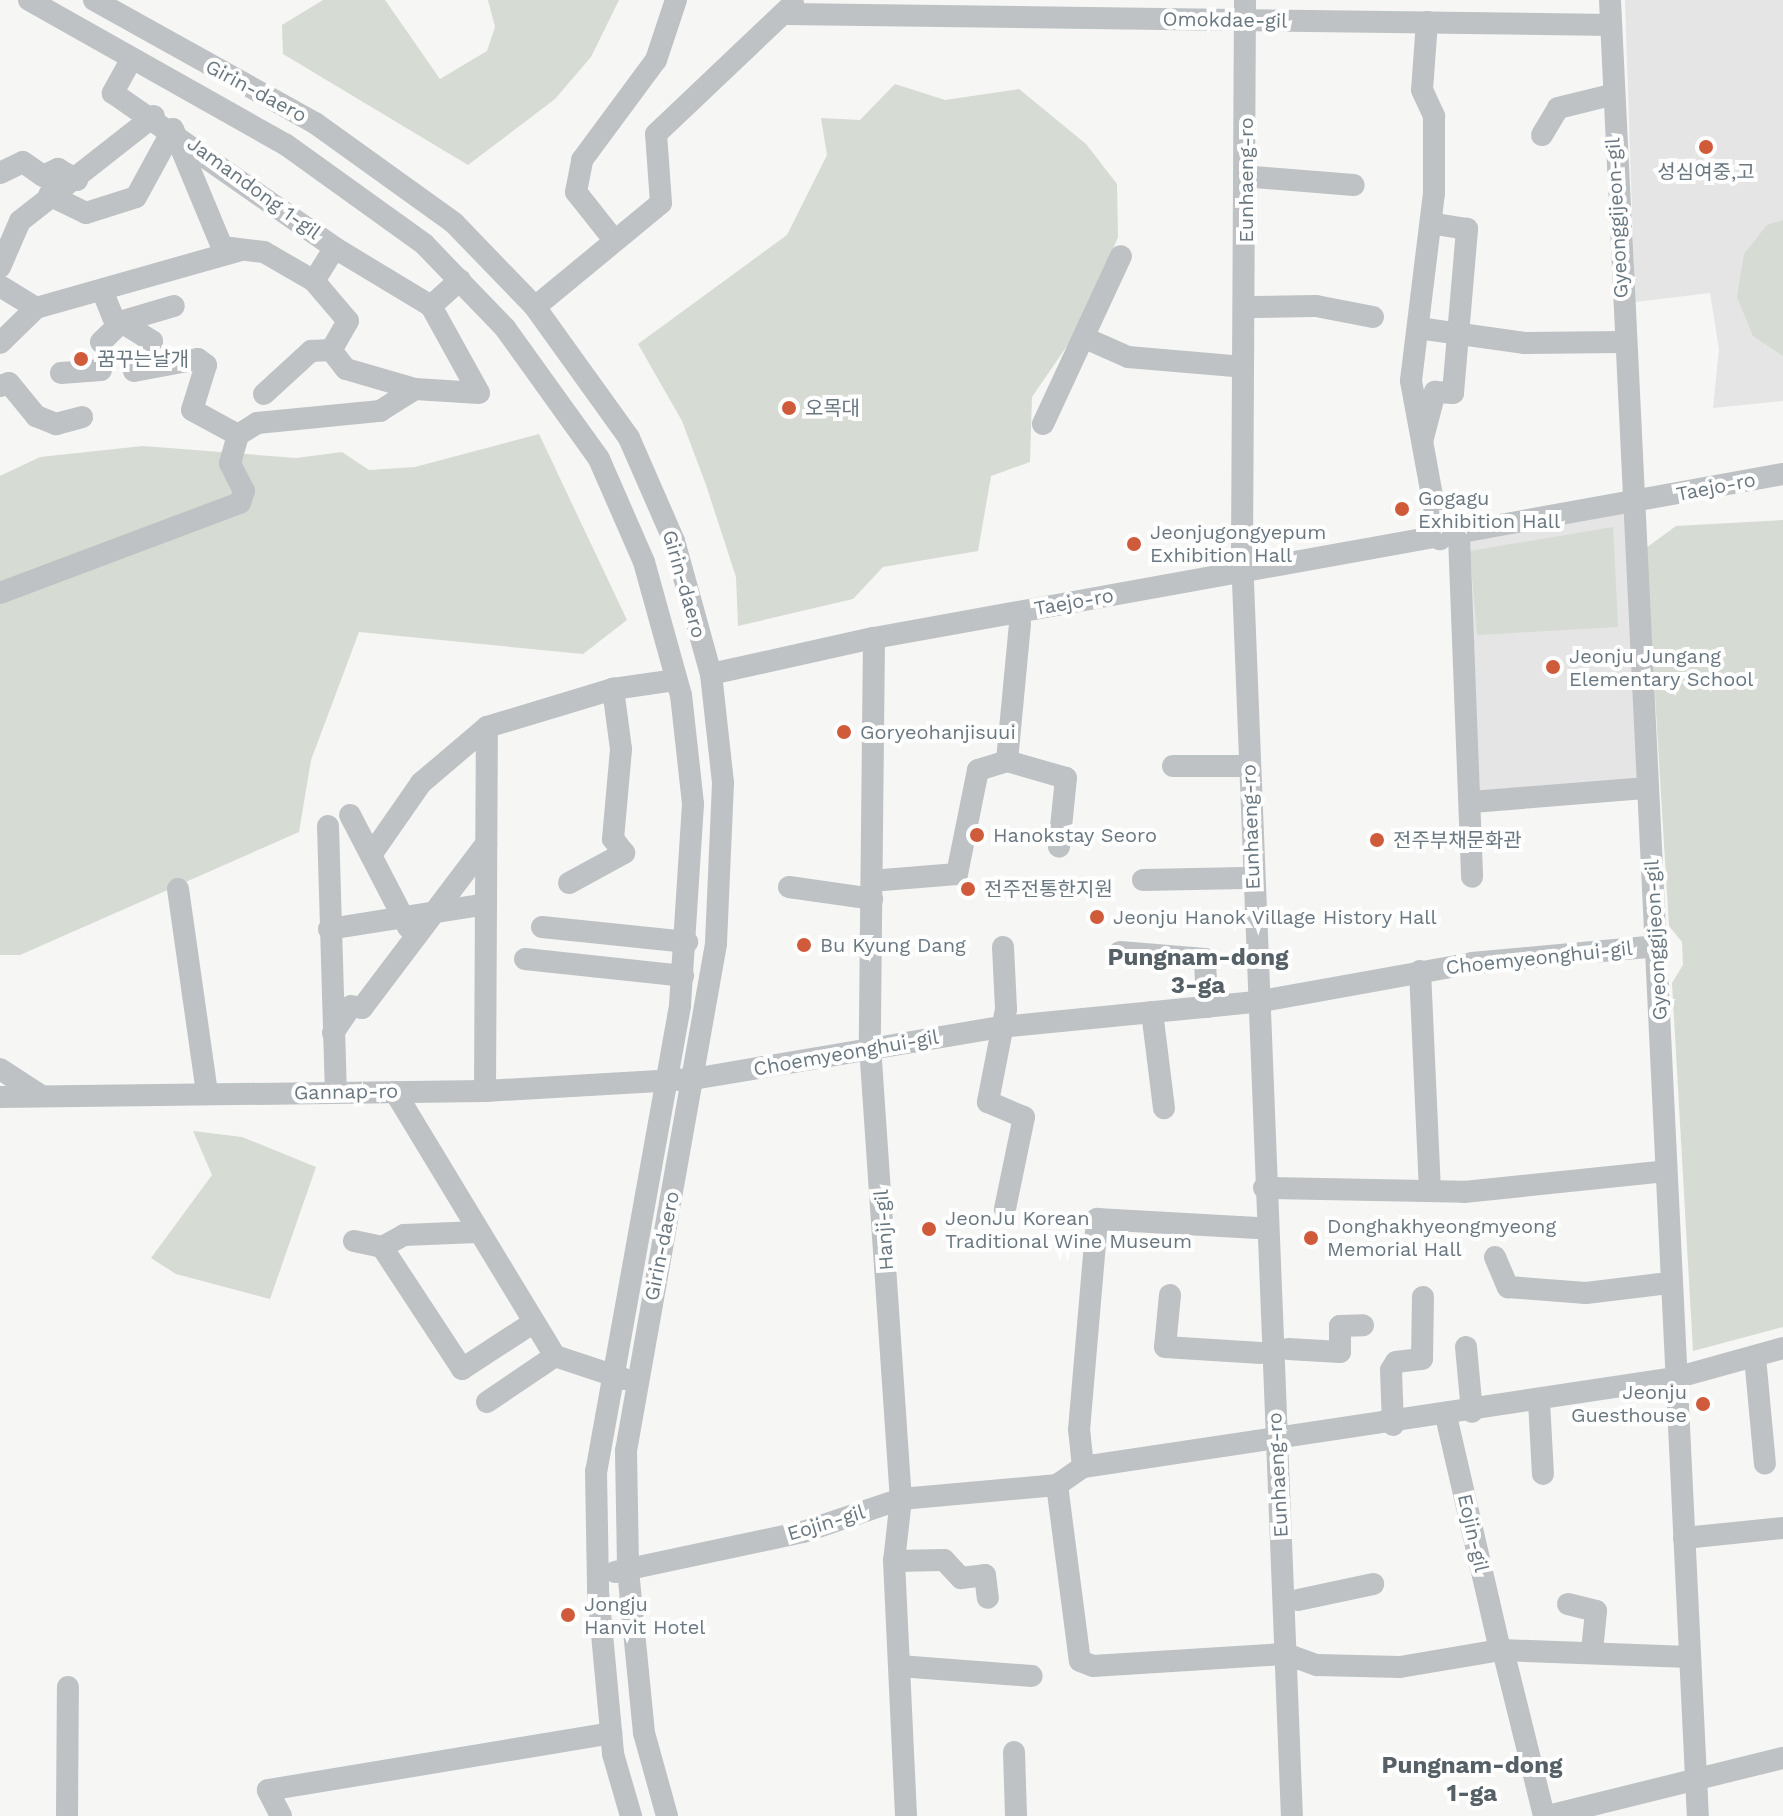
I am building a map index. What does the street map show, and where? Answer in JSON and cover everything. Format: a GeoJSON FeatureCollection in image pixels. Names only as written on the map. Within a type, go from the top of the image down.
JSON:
{"type":"FeatureCollection","features":[{"type":"Feature","properties":{"kind":"street","name":"Girin-daero"},"geometry":{"type":"LineString","coordinates":[[29,0],[285,144],[424,244],[505,328],[599,459],[644,562],[676,680],[693,804],[683,976],[610,1377],[596,1471],[598,1575],[611,1733],[631,1816]]}},
{"type":"Feature","properties":{"kind":"street","name":"Girin-daero"},"geometry":{"type":"LineString","coordinates":[[94,0],[315,123],[454,223],[535,307],[629,438],[674,541],[711,674],[723,783],[720,902],[693,1079],[626,1451],[628,1570],[644,1733],[667,1816]]}},
{"type":"Feature","properties":{"kind":"street"},"geometry":{"type":"LineString","coordinates":[[614,240],[576,192],[582,160],[656,60],[676,0]]}},
{"type":"Feature","properties":{"kind":"street","name":"Gyeonggijeon-gil"},"geometry":{"type":"LineString","coordinates":[[1610,0],[1611,95],[1631,503],[1658,946],[1675,1378],[1698,1816]]}},
{"type":"Feature","properties":{"kind":"street","name":"Omokdae-gil"},"geometry":{"type":"LineString","coordinates":[[535,307],[661,203],[656,134],[792,7],[1245,10],[1429,15],[1611,25]]}},
{"type":"Feature","properties":{"kind":"street","name":"Eunhaeng-ro"},"geometry":{"type":"LineString","coordinates":[[1245,10],[1243,571],[1256,1002],[1292,1816]]}},
{"type":"Feature","properties":{"kind":"street"},"geometry":{"type":"LineString","coordinates":[[1429,15],[1422,90],[1434,116],[1431,223],[1411,381],[1421,449],[1450,538],[1472,802],[1472,877]]}},
{"type":"Feature","properties":{"kind":"street","name":"Jamandong 1-gil"},"geometry":{"type":"LineString","coordinates":[[131,60],[113,93],[173,129],[335,248],[431,306]]}},
{"type":"Feature","properties":{"kind":"street"},"geometry":{"type":"LineString","coordinates":[[1542,135],[1566,103],[1611,95]]}},
{"type":"Feature","properties":{"kind":"street"},"geometry":{"type":"LineString","coordinates":[[0,267],[20,221],[49,195],[77,180],[154,116]]}},
{"type":"Feature","properties":{"kind":"street","name":"Jamandong 1-gil"},"geometry":{"type":"LineString","coordinates":[[49,195],[86,213],[136,197],[173,129]]}},
{"type":"Feature","properties":{"kind":"street"},"geometry":{"type":"LineString","coordinates":[[173,129],[222,247],[264,252],[314,281],[348,321],[331,350]]}},
{"type":"Feature","properties":{"kind":"street"},"geometry":{"type":"LineString","coordinates":[[0,173],[23,162],[43,176],[58,169],[77,180]]}},
{"type":"Feature","properties":{"kind":"street","name":"Eunhaeng-ro"},"geometry":{"type":"LineString","coordinates":[[1254,177],[1354,185]]}},
{"type":"Feature","properties":{"kind":"street"},"geometry":{"type":"LineString","coordinates":[[1421,449],[1435,392],[1453,393],[1467,229],[1431,223]]}},
{"type":"Feature","properties":{"kind":"street"},"geometry":{"type":"LineString","coordinates":[[314,281],[335,248]]}},
{"type":"Feature","properties":{"kind":"street"},"geometry":{"type":"LineString","coordinates":[[0,343],[36,308],[204,258],[226,260],[239,251]]}},
{"type":"Feature","properties":{"kind":"street"},"geometry":{"type":"LineString","coordinates":[[1043,424],[1121,256]]}},
{"type":"Feature","properties":{"kind":"street"},"geometry":{"type":"LineString","coordinates":[[331,350],[346,369],[415,389],[479,393],[431,306],[460,280]]}},
{"type":"Feature","properties":{"kind":"street"},"geometry":{"type":"LineString","coordinates":[[0,286],[36,308]]}},
{"type":"Feature","properties":{"kind":"street"},"geometry":{"type":"LineString","coordinates":[[102,290],[120,324],[152,341]]}},
{"type":"Feature","properties":{"kind":"street"},"geometry":{"type":"LineString","coordinates":[[101,342],[120,324],[174,306]]}},
{"type":"Feature","properties":{"kind":"street"},"geometry":{"type":"LineString","coordinates":[[1254,307],[1316,306],[1373,317]]}},
{"type":"Feature","properties":{"kind":"street"},"geometry":{"type":"LineString","coordinates":[[1418,328],[1525,343],[1623,342]]}},
{"type":"Feature","properties":{"kind":"street"},"geometry":{"type":"LineString","coordinates":[[1085,338],[1128,357],[1232,366]]}},
{"type":"Feature","properties":{"kind":"street"},"geometry":{"type":"LineString","coordinates":[[264,394],[311,351],[331,350]]}},
{"type":"Feature","properties":{"kind":"street"},"geometry":{"type":"LineString","coordinates":[[134,371],[198,359],[206,365],[192,410],[238,435]]}},
{"type":"Feature","properties":{"kind":"street"},"geometry":{"type":"LineString","coordinates":[[61,373],[101,370]]}},
{"type":"Feature","properties":{"kind":"street"},"geometry":{"type":"LineString","coordinates":[[0,386],[9,383],[36,416],[56,424],[82,417]]}},
{"type":"Feature","properties":{"kind":"street"},"geometry":{"type":"LineString","coordinates":[[0,593],[240,503],[244,491],[230,463],[238,435],[257,423],[380,411],[415,389]]}},
{"type":"Feature","properties":{"kind":"street","name":"Taejo-ro"},"geometry":{"type":"LineString","coordinates":[[711,674],[874,638],[1243,571],[1450,538],[1783,474]]}},
{"type":"Feature","properties":{"kind":"street","name":"Taejo-ro"},"geometry":{"type":"LineString","coordinates":[[1007,761],[1020,624]]}},
{"type":"Feature","properties":{"kind":"street","name":"Hanji-gil"},"geometry":{"type":"LineString","coordinates":[[874,638],[877,889],[870,1046],[901,1499],[894,1561],[906,1816]]}},
{"type":"Feature","properties":{"kind":"street"},"geometry":{"type":"LineString","coordinates":[[371,855],[422,792],[421,783],[487,727],[613,689],[676,680]]}},
{"type":"Feature","properties":{"kind":"street"},"geometry":{"type":"LineString","coordinates":[[569,883],[624,853],[613,839],[621,749],[613,689]]}},
{"type":"Feature","properties":{"kind":"street"},"geometry":{"type":"LineString","coordinates":[[485,1091],[487,727]]}},
{"type":"Feature","properties":{"kind":"street"},"geometry":{"type":"LineString","coordinates":[[789,887],[877,889],[957,874],[978,770],[1007,761],[1066,778],[1059,847]]}},
{"type":"Feature","properties":{"kind":"street","name":"Eunhaeng-ro"},"geometry":{"type":"LineString","coordinates":[[1173,766],[1240,766]]}},
{"type":"Feature","properties":{"kind":"street"},"geometry":{"type":"LineString","coordinates":[[1472,802],[1647,788]]}},
{"type":"Feature","properties":{"kind":"street"},"geometry":{"type":"LineString","coordinates":[[350,815],[414,939]]}},
{"type":"Feature","properties":{"kind":"street"},"geometry":{"type":"LineString","coordinates":[[328,826],[336,1093]]}},
{"type":"Feature","properties":{"kind":"street"},"geometry":{"type":"LineString","coordinates":[[333,1033],[351,1006],[362,1008],[486,844]]}},
{"type":"Feature","properties":{"kind":"street","name":"Eunhaeng-ro"},"geometry":{"type":"LineString","coordinates":[[1143,880],[1244,878]]}},
{"type":"Feature","properties":{"kind":"street"},"geometry":{"type":"LineString","coordinates":[[178,889],[207,1094]]}},
{"type":"Feature","properties":{"kind":"street"},"geometry":{"type":"LineString","coordinates":[[329,929],[486,904]]}},
{"type":"Feature","properties":{"kind":"street"},"geometry":{"type":"LineString","coordinates":[[542,927],[687,942]]}},
{"type":"Feature","properties":{"kind":"street","name":"Choemyeonghui-gil"},"geometry":{"type":"LineString","coordinates":[[693,1079],[870,1046],[1000,1027],[1256,1002],[1420,971],[1658,946]]}},
{"type":"Feature","properties":{"kind":"street"},"geometry":{"type":"LineString","coordinates":[[1003,947],[1000,1027],[988,1102],[1024,1117],[1006,1175],[1005,1209]]}},
{"type":"Feature","properties":{"kind":"street"},"geometry":{"type":"LineString","coordinates":[[1120,952],[1205,959],[1207,1007]]}},
{"type":"Feature","properties":{"kind":"street"},"geometry":{"type":"LineString","coordinates":[[525,959],[683,976]]}},
{"type":"Feature","properties":{"kind":"street","name":"Choemyeonghui-gil"},"geometry":{"type":"LineString","coordinates":[[1420,971],[1430,1190]]}},
{"type":"Feature","properties":{"kind":"street"},"geometry":{"type":"LineString","coordinates":[[1152,1012],[1164,1108]]}},
{"type":"Feature","properties":{"kind":"street"},"geometry":{"type":"LineString","coordinates":[[0,1069],[40,1095]]}},
{"type":"Feature","properties":{"kind":"street","name":"Gannap-ro"},"geometry":{"type":"LineString","coordinates":[[0,1097],[485,1091],[693,1079]]}},
{"type":"Feature","properties":{"kind":"street"},"geometry":{"type":"LineString","coordinates":[[395,1092],[477,1232],[555,1356],[610,1377],[636,1382]]}},
{"type":"Feature","properties":{"kind":"street"},"geometry":{"type":"LineString","coordinates":[[1264,1188],[1430,1190],[1666,1171]]}},
{"type":"Feature","properties":{"kind":"street"},"geometry":{"type":"LineString","coordinates":[[1083,1467],[1079,1430],[1097,1219],[1257,1228]]}},
{"type":"Feature","properties":{"kind":"street"},"geometry":{"type":"LineString","coordinates":[[354,1241],[382,1247],[404,1235],[477,1232]]}},
{"type":"Feature","properties":{"kind":"street"},"geometry":{"type":"LineString","coordinates":[[382,1247],[462,1369],[534,1322]]}},
{"type":"Feature","properties":{"kind":"street"},"geometry":{"type":"LineString","coordinates":[[1495,1257],[1508,1287],[1586,1293],[1660,1284]]}},
{"type":"Feature","properties":{"kind":"street"},"geometry":{"type":"LineString","coordinates":[[1170,1295],[1165,1347],[1261,1353]]}},
{"type":"Feature","properties":{"kind":"street"},"geometry":{"type":"LineString","coordinates":[[1393,1425],[1391,1370],[1422,1359],[1423,1297]]}},
{"type":"Feature","properties":{"kind":"street"},"geometry":{"type":"LineString","coordinates":[[1288,1349],[1340,1352],[1340,1326],[1363,1325]]}},
{"type":"Feature","properties":{"kind":"street"},"geometry":{"type":"LineString","coordinates":[[1466,1347],[1472,1412]]}},
{"type":"Feature","properties":{"kind":"street","name":"Eojin-gil"},"geometry":{"type":"LineString","coordinates":[[598,1575],[803,1532],[901,1499],[1057,1485],[1083,1467],[1393,1425],[1675,1378],[1783,1348]]}},
{"type":"Feature","properties":{"kind":"street"},"geometry":{"type":"LineString","coordinates":[[487,1402],[555,1356]]}},
{"type":"Feature","properties":{"kind":"street"},"geometry":{"type":"LineString","coordinates":[[1755,1357],[1765,1464]]}},
{"type":"Feature","properties":{"kind":"street"},"geometry":{"type":"LineString","coordinates":[[1539,1401],[1543,1474]]}},
{"type":"Feature","properties":{"kind":"street","name":"Eojin-gil"},"geometry":{"type":"LineString","coordinates":[[1446,1416],[1502,1650],[1546,1816]]}},
{"type":"Feature","properties":{"kind":"street"},"geometry":{"type":"LineString","coordinates":[[1057,1485],[1080,1661],[1093,1666],[1286,1654],[1317,1665],[1400,1667],[1502,1650],[1689,1657]]}},
{"type":"Feature","properties":{"kind":"street"},"geometry":{"type":"LineString","coordinates":[[1684,1538],[1783,1528]]}},
{"type":"Feature","properties":{"kind":"street"},"geometry":{"type":"LineString","coordinates":[[894,1561],[944,1560],[961,1578],[985,1575],[988,1598]]}},
{"type":"Feature","properties":{"kind":"street"},"geometry":{"type":"LineString","coordinates":[[1298,1600],[1373,1584]]}},
{"type":"Feature","properties":{"kind":"street"},"geometry":{"type":"LineString","coordinates":[[1568,1604],[1596,1611],[1592,1651]]}},
{"type":"Feature","properties":{"kind":"street"},"geometry":{"type":"LineString","coordinates":[[899,1666],[1032,1676]]}},
{"type":"Feature","properties":{"kind":"street"},"geometry":{"type":"LineString","coordinates":[[67,1816],[68,1687]]}},
{"type":"Feature","properties":{"kind":"street"},"geometry":{"type":"LineString","coordinates":[[281,1816],[268,1790],[611,1733]]}},
{"type":"Feature","properties":{"kind":"street"},"geometry":{"type":"LineString","coordinates":[[1014,1752],[1016,1816]]}},
{"type":"Feature","properties":{"kind":"street"},"geometry":{"type":"LineString","coordinates":[[1546,1816],[1783,1758]]}},
{"type":"Feature","properties":{"kind":"shaded area"},"geometry":{"type":"Polygon","coordinates":[[[323,0],[385,0],[440,79],[487,51],[495,27],[488,0],[619,0],[591,57],[555,99],[468,165],[283,54],[282,25],[323,0]]]}},
{"type":"Feature","properties":{"kind":"shaded area","name":"성심여중,고"},"geometry":{"type":"Polygon","coordinates":[[[1625,0],[1783,0],[1783,401],[1713,408],[1719,349],[1710,293],[1635,302],[1625,0]]]}},
{"type":"Feature","properties":{"kind":"shaded area"},"geometry":{"type":"Polygon","coordinates":[[[895,84],[945,100],[1019,89],[1086,144],[1117,184],[1118,237],[1082,324],[1032,397],[1030,462],[991,476],[978,551],[883,567],[853,599],[738,626],[736,577],[706,485],[682,421],[638,344],[787,235],[827,155],[821,118],[860,120],[895,84]]]}},
{"type":"Feature","properties":{"kind":"shaded area"},"geometry":{"type":"Polygon","coordinates":[[[1783,220],[1783,356],[1753,336],[1737,297],[1744,254],[1767,225],[1783,220]]]}},
{"type":"Feature","properties":{"kind":"shaded area"},"geometry":{"type":"Polygon","coordinates":[[[539,434],[627,620],[583,654],[359,632],[311,760],[299,832],[20,955],[0,955],[0,476],[40,457],[143,446],[296,458],[342,452],[369,470],[415,467],[539,434]]]}},
{"type":"Feature","properties":{"kind":"shaded area","name":"Jeonju Jungang Elementary School"},"geometry":{"type":"Polygon","coordinates":[[[1631,503],[1647,788],[1472,802],[1459,536],[1631,503]]]}},
{"type":"Feature","properties":{"kind":"shaded area"},"geometry":{"type":"Polygon","coordinates":[[[1783,520],[1783,1327],[1693,1351],[1672,983],[1683,965],[1682,942],[1669,926],[1646,548],[1676,526],[1783,520]]]}},
{"type":"Feature","properties":{"kind":"shaded area"},"geometry":{"type":"Polygon","coordinates":[[[1613,527],[1618,627],[1477,635],[1470,551],[1613,527]]]}},
{"type":"Feature","properties":{"kind":"shaded area"},"geometry":{"type":"Polygon","coordinates":[[[193,1131],[242,1137],[316,1167],[270,1299],[176,1274],[151,1258],[212,1175],[193,1131]]]}},
{"type":"Feature","properties":{"kind":"place","name":"성심여중,고"},"geometry":{"type":"Point","coordinates":[1706,147]}},
{"type":"Feature","properties":{"kind":"place","name":"꿈꾸는날개"},"geometry":{"type":"Point","coordinates":[81,359]}},
{"type":"Feature","properties":{"kind":"place","name":"오목대"},"geometry":{"type":"Point","coordinates":[789,408]}},
{"type":"Feature","properties":{"kind":"place","name":"Gogagu Exhibition Hall"},"geometry":{"type":"Point","coordinates":[1402,509]}},
{"type":"Feature","properties":{"kind":"place","name":"Jeonjugongyepum Exhibition Hall"},"geometry":{"type":"Point","coordinates":[1134,544]}},
{"type":"Feature","properties":{"kind":"place","name":"Jeonju Jungang Elementary School"},"geometry":{"type":"Point","coordinates":[1553,667]}},
{"type":"Feature","properties":{"kind":"place","name":"Goryeohanjisuui"},"geometry":{"type":"Point","coordinates":[844,732]}},
{"type":"Feature","properties":{"kind":"place","name":"Hanokstay Seoro"},"geometry":{"type":"Point","coordinates":[977,835]}},
{"type":"Feature","properties":{"kind":"place","name":"전주부채문화관"},"geometry":{"type":"Point","coordinates":[1377,840]}},
{"type":"Feature","properties":{"kind":"place","name":"전주전통한지원"},"geometry":{"type":"Point","coordinates":[968,889]}},
{"type":"Feature","properties":{"kind":"place","name":"Jeonju Hanok Village History Hall"},"geometry":{"type":"Point","coordinates":[1097,917]}},
{"type":"Feature","properties":{"kind":"place","name":"Bu Kyung Dang"},"geometry":{"type":"Point","coordinates":[804,945]}},
{"type":"Feature","properties":{"kind":"place","name":"JeonJu Korean Traditional Wine Museum"},"geometry":{"type":"Point","coordinates":[929,1229]}},
{"type":"Feature","properties":{"kind":"place","name":"Donghakhyeongmyeong Memorial Hall"},"geometry":{"type":"Point","coordinates":[1311,1238]}},
{"type":"Feature","properties":{"kind":"place","name":"Jeonju Guesthouse"},"geometry":{"type":"Point","coordinates":[1703,1404]}},
{"type":"Feature","properties":{"kind":"place","name":"Jongju Hanvit Hotel"},"geometry":{"type":"Point","coordinates":[568,1615]}},
{"type":"Feature","properties":{"kind":"district","name":"Pungnam-dong 3-ga"},"geometry":{"type":"Point","coordinates":[1198,972]}},
{"type":"Feature","properties":{"kind":"district","name":"Pungnam-dong 1-ga"},"geometry":{"type":"Point","coordinates":[1472,1780]}}]}
